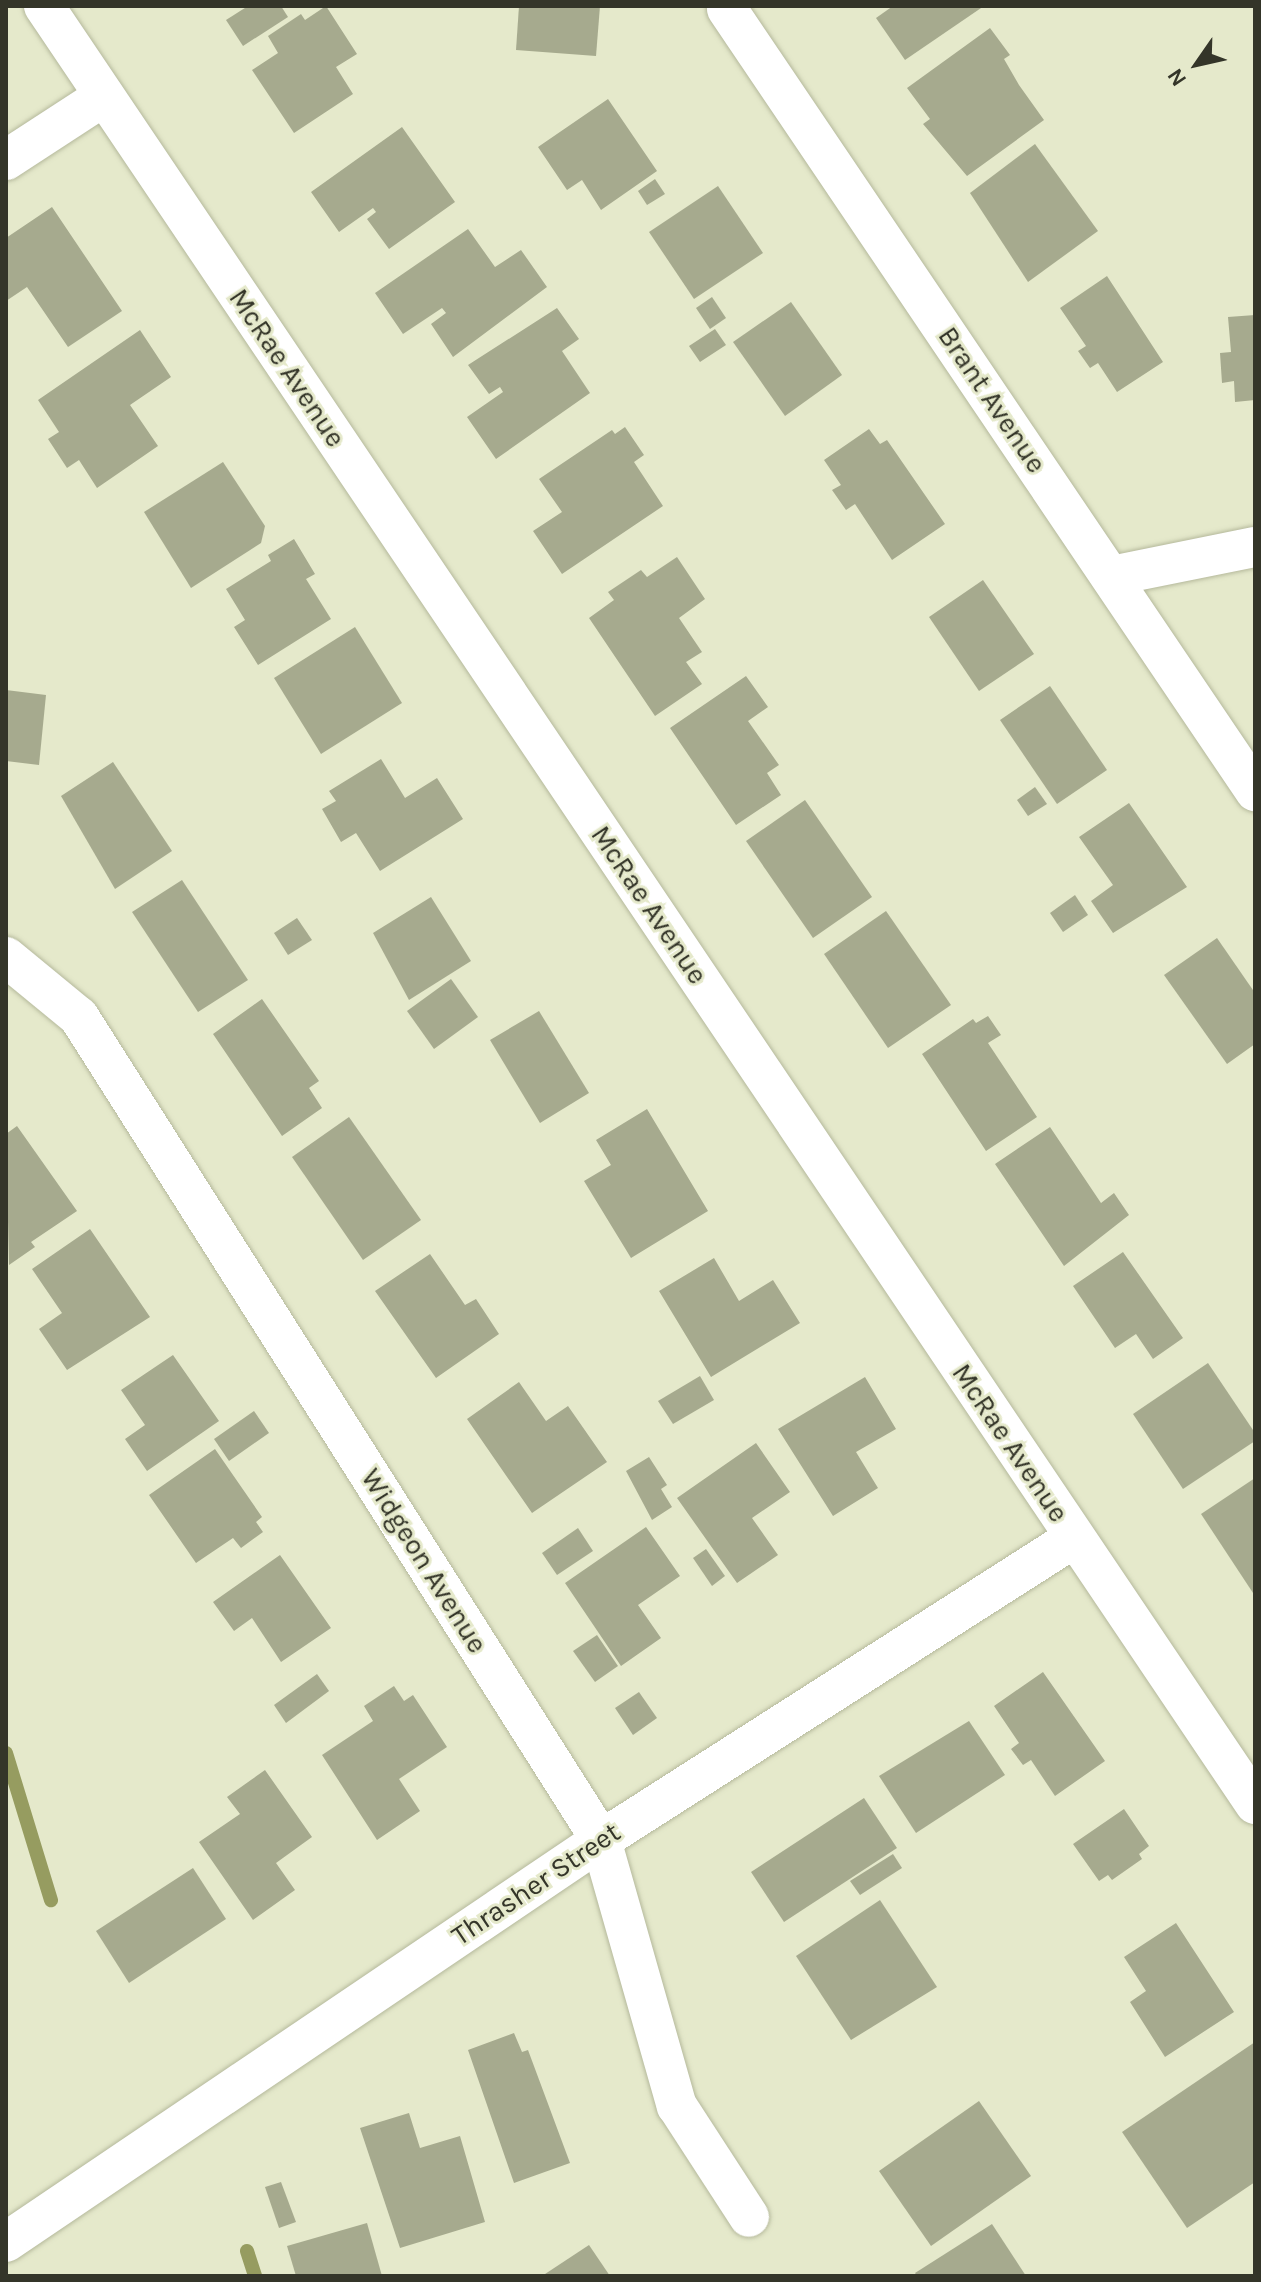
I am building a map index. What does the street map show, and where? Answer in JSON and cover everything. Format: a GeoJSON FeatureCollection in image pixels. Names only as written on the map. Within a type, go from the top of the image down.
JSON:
{"type":"FeatureCollection","features":[{"type":"Feature","properties":{"kind":"street","name":"McRae Avenue"},"geometry":{"type":"LineString","coordinates":[[44,6],[1255,1804]]}},
{"type":"Feature","properties":{"kind":"street","name":"Brant Avenue"},"geometry":{"type":"LineString","coordinates":[[727,9],[1255,791]]}},
{"type":"Feature","properties":{"kind":"street"},"geometry":{"type":"LineString","coordinates":[[6,160],[104,96]]}},
{"type":"Feature","properties":{"kind":"street"},"geometry":{"type":"LineString","coordinates":[[1111,576],[1255,547]]}},
{"type":"Feature","properties":{"kind":"street","name":"Widgeon Avenue"},"geometry":{"type":"LineString","coordinates":[[6,957],[79,1017],[601,1840],[677,2106],[749,2217]]}},
{"type":"Feature","properties":{"kind":"street","name":"Thrasher Street"},"geometry":{"type":"LineString","coordinates":[[6,2242],[601,1840],[1074,1538]]}},
{"type":"Feature","properties":{"kind":"building"},"geometry":{"type":"Polygon","coordinates":[[[248,6],[281,6],[288,17],[243,46],[226,20],[248,6]]]}},
{"type":"Feature","properties":{"kind":"building"},"geometry":{"type":"Polygon","coordinates":[[[326,6],[357,54],[336,67],[353,94],[294,133],[252,70],[278,53],[268,36],[301,14],[305,20],[326,6]]]}},
{"type":"Feature","properties":{"kind":"building"},"geometry":{"type":"Polygon","coordinates":[[[519,6],[600,6],[596,56],[516,50],[519,6]]]}},
{"type":"Feature","properties":{"kind":"building"},"geometry":{"type":"Polygon","coordinates":[[[893,6],[984,6],[905,60],[876,18],[893,6]]]}},
{"type":"Feature","properties":{"kind":"building"},"geometry":{"type":"Polygon","coordinates":[[[990,28],[1010,55],[1004,59],[1019,85],[1044,120],[967,176],[923,124],[930,119],[907,88],[990,28]]]}},
{"type":"Feature","properties":{"kind":"building"},"geometry":{"type":"Polygon","coordinates":[[[608,99],[657,171],[601,210],[582,180],[567,190],[538,147],[608,99]]]}},
{"type":"Feature","properties":{"kind":"building"},"geometry":{"type":"Polygon","coordinates":[[[402,127],[455,202],[389,249],[367,219],[376,212],[373,208],[339,232],[311,192],[402,127]]]}},
{"type":"Feature","properties":{"kind":"building"},"geometry":{"type":"Polygon","coordinates":[[[1035,144],[1098,231],[1028,282],[970,193],[1035,144]]]}},
{"type":"Feature","properties":{"kind":"building"},"geometry":{"type":"Polygon","coordinates":[[[655,179],[665,194],[647,205],[638,191],[655,179]]]}},
{"type":"Feature","properties":{"kind":"building"},"geometry":{"type":"Polygon","coordinates":[[[718,186],[763,253],[694,299],[649,232],[718,186]]]}},
{"type":"Feature","properties":{"kind":"building"},"geometry":{"type":"Polygon","coordinates":[[[52,207],[122,311],[68,347],[27,287],[6,301],[6,238],[52,207]]]}},
{"type":"Feature","properties":{"kind":"building"},"geometry":{"type":"Polygon","coordinates":[[[468,229],[495,267],[521,250],[547,287],[453,357],[431,324],[446,313],[442,308],[403,334],[375,293],[468,229]]]}},
{"type":"Feature","properties":{"kind":"building"},"geometry":{"type":"Polygon","coordinates":[[[1107,276],[1163,362],[1117,392],[1098,363],[1090,368],[1078,351],[1086,346],[1060,308],[1107,276]]]}},
{"type":"Feature","properties":{"kind":"building"},"geometry":{"type":"Polygon","coordinates":[[[712,297],[726,318],[710,329],[696,308],[712,297]]]}},
{"type":"Feature","properties":{"kind":"building"},"geometry":{"type":"Polygon","coordinates":[[[791,302],[842,375],[785,416],[733,342],[791,302]]]}},
{"type":"Feature","properties":{"kind":"building"},"geometry":{"type":"Polygon","coordinates":[[[557,308],[579,339],[562,351],[590,393],[496,459],[467,417],[503,392],[500,387],[489,394],[468,365],[557,308]]]}},
{"type":"Feature","properties":{"kind":"building"},"geometry":{"type":"Polygon","coordinates":[[[1255,315],[1255,400],[1235,402],[1234,381],[1222,383],[1220,353],[1231,352],[1228,317],[1255,315]]]}},
{"type":"Feature","properties":{"kind":"building"},"geometry":{"type":"Polygon","coordinates":[[[715,329],[726,345],[700,362],[689,346],[715,329]]]}},
{"type":"Feature","properties":{"kind":"building"},"geometry":{"type":"Polygon","coordinates":[[[140,330],[171,377],[130,405],[158,446],[97,488],[79,460],[67,468],[48,439],[59,432],[38,400],[140,330]]]}},
{"type":"Feature","properties":{"kind":"building"},"geometry":{"type":"Polygon","coordinates":[[[625,427],[644,455],[634,462],[663,506],[562,574],[533,531],[562,512],[539,479],[612,430],[615,434],[625,427]]]}},
{"type":"Feature","properties":{"kind":"building"},"geometry":{"type":"Polygon","coordinates":[[[869,429],[880,444],[887,440],[945,524],[892,560],[855,504],[846,510],[832,490],[841,485],[824,460],[869,429]]]}},
{"type":"Feature","properties":{"kind":"building"},"geometry":{"type":"Polygon","coordinates":[[[223,462],[265,526],[261,543],[191,588],[144,512],[223,462]]]}},
{"type":"Feature","properties":{"kind":"building"},"geometry":{"type":"Polygon","coordinates":[[[294,539],[315,574],[306,579],[331,619],[258,665],[234,627],[245,620],[226,589],[271,561],[268,555],[294,539]]]}},
{"type":"Feature","properties":{"kind":"building"},"geometry":{"type":"Polygon","coordinates":[[[677,557],[705,599],[679,618],[702,652],[686,662],[702,684],[655,716],[589,618],[614,600],[608,592],[641,570],[647,577],[677,557]]]}},
{"type":"Feature","properties":{"kind":"building"},"geometry":{"type":"Polygon","coordinates":[[[983,580],[1034,654],[979,691],[929,617],[983,580]]]}},
{"type":"Feature","properties":{"kind":"building"},"geometry":{"type":"Polygon","coordinates":[[[355,627],[402,703],[321,754],[274,678],[355,627]]]}},
{"type":"Feature","properties":{"kind":"building"},"geometry":{"type":"Polygon","coordinates":[[[746,676],[768,707],[748,721],[779,765],[767,773],[781,795],[736,825],[670,728],[746,676]]]}},
{"type":"Feature","properties":{"kind":"building"},"geometry":{"type":"Polygon","coordinates":[[[1050,686],[1107,770],[1057,804],[1000,720],[1050,686]]]}},
{"type":"Feature","properties":{"kind":"building"},"geometry":{"type":"Polygon","coordinates":[[[6,690],[46,695],[39,765],[6,761],[6,690]]]}},
{"type":"Feature","properties":{"kind":"building"},"geometry":{"type":"Polygon","coordinates":[[[381,759],[405,798],[437,778],[463,819],[380,871],[356,833],[341,842],[322,809],[336,801],[329,791],[381,759]]]}},
{"type":"Feature","properties":{"kind":"building"},"geometry":{"type":"Polygon","coordinates":[[[113,762],[172,851],[115,889],[61,796],[113,762]]]}},
{"type":"Feature","properties":{"kind":"building"},"geometry":{"type":"Polygon","coordinates":[[[1035,787],[1047,804],[1028,816],[1017,800],[1035,787]]]}},
{"type":"Feature","properties":{"kind":"building"},"geometry":{"type":"Polygon","coordinates":[[[805,800],[872,897],[813,938],[746,841],[805,800]]]}},
{"type":"Feature","properties":{"kind":"building"},"geometry":{"type":"Polygon","coordinates":[[[1129,803],[1187,887],[1113,933],[1091,901],[1113,885],[1079,837],[1129,803]]]}},
{"type":"Feature","properties":{"kind":"building"},"geometry":{"type":"Polygon","coordinates":[[[182,880],[248,980],[198,1012],[132,912],[182,880]]]}},
{"type":"Feature","properties":{"kind":"building"},"geometry":{"type":"Polygon","coordinates":[[[1075,895],[1088,915],[1063,932],[1050,913],[1075,895]]]}},
{"type":"Feature","properties":{"kind":"building"},"geometry":{"type":"Polygon","coordinates":[[[431,897],[471,961],[409,1000],[373,933],[431,897]]]}},
{"type":"Feature","properties":{"kind":"building"},"geometry":{"type":"Polygon","coordinates":[[[886,911],[951,1005],[888,1048],[824,954],[886,911]]]}},
{"type":"Feature","properties":{"kind":"building"},"geometry":{"type":"Polygon","coordinates":[[[297,918],[312,940],[288,955],[274,933],[297,918]]]}},
{"type":"Feature","properties":{"kind":"building"},"geometry":{"type":"Polygon","coordinates":[[[1217,938],[1255,993],[1255,1044],[1227,1064],[1164,975],[1217,938]]]}},
{"type":"Feature","properties":{"kind":"building"},"geometry":{"type":"Polygon","coordinates":[[[451,979],[478,1017],[434,1049],[407,1011],[451,979]]]}},
{"type":"Feature","properties":{"kind":"building"},"geometry":{"type":"Polygon","coordinates":[[[262,999],[319,1081],[309,1088],[322,1108],[282,1136],[213,1034],[262,999]]]}},
{"type":"Feature","properties":{"kind":"building"},"geometry":{"type":"Polygon","coordinates":[[[539,1011],[589,1093],[540,1123],[490,1040],[539,1011]]]}},
{"type":"Feature","properties":{"kind":"building"},"geometry":{"type":"Polygon","coordinates":[[[988,1016],[1001,1035],[988,1043],[1037,1117],[986,1151],[922,1054],[973,1019],[976,1023],[988,1016]]]}},
{"type":"Feature","properties":{"kind":"building"},"geometry":{"type":"Polygon","coordinates":[[[647,1109],[708,1211],[631,1258],[584,1181],[611,1165],[596,1140],[647,1109]]]}},
{"type":"Feature","properties":{"kind":"building"},"geometry":{"type":"Polygon","coordinates":[[[349,1117],[421,1220],[363,1260],[292,1157],[349,1117]]]}},
{"type":"Feature","properties":{"kind":"building"},"geometry":{"type":"Polygon","coordinates":[[[17,1126],[77,1211],[31,1242],[35,1247],[9,1265],[6,1134],[17,1126]]]}},
{"type":"Feature","properties":{"kind":"building"},"geometry":{"type":"Polygon","coordinates":[[[1050,1127],[1101,1203],[1114,1193],[1129,1215],[1064,1266],[995,1164],[1050,1127]]]}},
{"type":"Feature","properties":{"kind":"building"},"geometry":{"type":"Polygon","coordinates":[[[90,1229],[150,1317],[67,1370],[39,1329],[62,1313],[32,1269],[90,1229]]]}},
{"type":"Feature","properties":{"kind":"building"},"geometry":{"type":"Polygon","coordinates":[[[1123,1252],[1183,1338],[1153,1359],[1136,1334],[1115,1348],[1073,1286],[1123,1252]]]}},
{"type":"Feature","properties":{"kind":"building"},"geometry":{"type":"Polygon","coordinates":[[[430,1254],[465,1305],[476,1299],[499,1334],[436,1378],[375,1291],[430,1254]]]}},
{"type":"Feature","properties":{"kind":"building"},"geometry":{"type":"Polygon","coordinates":[[[714,1258],[739,1301],[773,1280],[800,1323],[711,1377],[659,1291],[714,1258]]]}},
{"type":"Feature","properties":{"kind":"building"},"geometry":{"type":"Polygon","coordinates":[[[173,1355],[219,1421],[147,1471],[125,1439],[145,1425],[121,1390],[173,1355]]]}},
{"type":"Feature","properties":{"kind":"building"},"geometry":{"type":"Polygon","coordinates":[[[1208,1363],[1255,1433],[1255,1441],[1183,1489],[1133,1414],[1208,1363]]]}},
{"type":"Feature","properties":{"kind":"building"},"geometry":{"type":"Polygon","coordinates":[[[700,1376],[714,1400],[673,1424],[658,1401],[700,1376]]]}},
{"type":"Feature","properties":{"kind":"building"},"geometry":{"type":"Polygon","coordinates":[[[865,1377],[896,1429],[856,1452],[878,1488],[833,1516],[778,1429],[865,1377]]]}},
{"type":"Feature","properties":{"kind":"building"},"geometry":{"type":"Polygon","coordinates":[[[519,1382],[546,1421],[568,1406],[607,1462],[532,1513],[467,1419],[519,1382]]]}},
{"type":"Feature","properties":{"kind":"building"},"geometry":{"type":"Polygon","coordinates":[[[254,1411],[269,1433],[229,1461],[214,1439],[254,1411]]]}},
{"type":"Feature","properties":{"kind":"building"},"geometry":{"type":"Polygon","coordinates":[[[756,1443],[790,1492],[752,1518],[778,1555],[737,1583],[677,1498],[756,1443]]]}},
{"type":"Feature","properties":{"kind":"building"},"geometry":{"type":"Polygon","coordinates":[[[215,1449],[262,1517],[256,1522],[263,1532],[241,1548],[233,1538],[196,1563],[149,1495],[215,1449]]]}},
{"type":"Feature","properties":{"kind":"building"},"geometry":{"type":"Polygon","coordinates":[[[649,1457],[667,1485],[661,1489],[672,1507],[652,1520],[626,1471],[649,1457]]]}},
{"type":"Feature","properties":{"kind":"building"},"geometry":{"type":"Polygon","coordinates":[[[1255,1478],[1255,1596],[1201,1514],[1255,1478]]]}},
{"type":"Feature","properties":{"kind":"building"},"geometry":{"type":"Polygon","coordinates":[[[646,1527],[680,1576],[638,1605],[661,1638],[621,1666],[565,1583],[646,1527]]]}},
{"type":"Feature","properties":{"kind":"building"},"geometry":{"type":"Polygon","coordinates":[[[578,1528],[593,1551],[557,1575],[542,1553],[578,1528]]]}},
{"type":"Feature","properties":{"kind":"building"},"geometry":{"type":"Polygon","coordinates":[[[706,1549],[725,1576],[712,1586],[693,1558],[706,1549]]]}},
{"type":"Feature","properties":{"kind":"building"},"geometry":{"type":"Polygon","coordinates":[[[280,1555],[331,1628],[281,1662],[252,1618],[234,1631],[213,1602],[280,1555]]]}},
{"type":"Feature","properties":{"kind":"building"},"geometry":{"type":"Polygon","coordinates":[[[597,1635],[618,1666],[595,1682],[573,1651],[597,1635]]]}},
{"type":"Feature","properties":{"kind":"building"},"geometry":{"type":"Polygon","coordinates":[[[1043,1672],[1105,1761],[1055,1796],[1031,1760],[1023,1765],[1011,1749],[1019,1743],[994,1706],[1043,1672]]]}},
{"type":"Feature","properties":{"kind":"building"},"geometry":{"type":"Polygon","coordinates":[[[317,1674],[329,1691],[286,1723],[274,1705],[317,1674]]]}},
{"type":"Feature","properties":{"kind":"building"},"geometry":{"type":"Polygon","coordinates":[[[394,1686],[404,1701],[413,1695],[447,1747],[399,1779],[420,1811],[377,1840],[322,1755],[373,1721],[364,1706],[394,1686]]]}},
{"type":"Feature","properties":{"kind":"building"},"geometry":{"type":"Polygon","coordinates":[[[639,1692],[657,1718],[633,1735],[615,1708],[639,1692]]]}},
{"type":"Feature","properties":{"kind":"building"},"geometry":{"type":"Polygon","coordinates":[[[969,1721],[1005,1775],[916,1833],[879,1776],[969,1721]]]}},
{"type":"Feature","properties":{"kind":"building"},"geometry":{"type":"Polygon","coordinates":[[[265,1770],[312,1837],[276,1863],[295,1890],[253,1920],[199,1842],[240,1814],[227,1797],[265,1770]]]}},
{"type":"Feature","properties":{"kind":"building"},"geometry":{"type":"Polygon","coordinates":[[[864,1798],[897,1848],[784,1922],[751,1872],[864,1798]]]}},
{"type":"Feature","properties":{"kind":"building"},"geometry":{"type":"Polygon","coordinates":[[[1124,1809],[1149,1846],[1139,1854],[1142,1859],[1112,1880],[1108,1875],[1099,1881],[1073,1844],[1124,1809]]]}},
{"type":"Feature","properties":{"kind":"building"},"geometry":{"type":"Polygon","coordinates":[[[893,1854],[902,1868],[860,1895],[850,1881],[893,1854]]]}},
{"type":"Feature","properties":{"kind":"building"},"geometry":{"type":"Polygon","coordinates":[[[193,1868],[226,1919],[129,1983],[96,1931],[193,1868]]]}},
{"type":"Feature","properties":{"kind":"building"},"geometry":{"type":"Polygon","coordinates":[[[880,1900],[937,1987],[851,2040],[796,1956],[880,1900]]]}},
{"type":"Feature","properties":{"kind":"building"},"geometry":{"type":"Polygon","coordinates":[[[1176,1923],[1234,2012],[1165,2057],[1130,2002],[1146,1991],[1124,1957],[1176,1923]]]}},
{"type":"Feature","properties":{"kind":"building"},"geometry":{"type":"Polygon","coordinates":[[[514,2033],[522,2052],[528,2050],[570,2163],[514,2183],[468,2050],[514,2033]]]}},
{"type":"Feature","properties":{"kind":"building"},"geometry":{"type":"Polygon","coordinates":[[[1255,2042],[1255,2182],[1187,2228],[1122,2132],[1255,2042]]]}},
{"type":"Feature","properties":{"kind":"building"},"geometry":{"type":"Polygon","coordinates":[[[979,2101],[1031,2176],[931,2246],[879,2171],[979,2101]]]}},
{"type":"Feature","properties":{"kind":"building"},"geometry":{"type":"Polygon","coordinates":[[[409,2113],[420,2148],[460,2136],[485,2222],[400,2248],[360,2128],[409,2113]]]}},
{"type":"Feature","properties":{"kind":"building"},"geometry":{"type":"Polygon","coordinates":[[[281,2182],[296,2222],[279,2228],[265,2187],[281,2182]]]}},
{"type":"Feature","properties":{"kind":"building"},"geometry":{"type":"Polygon","coordinates":[[[367,2223],[382,2276],[296,2276],[287,2246],[367,2223]]]}},
{"type":"Feature","properties":{"kind":"building"},"geometry":{"type":"Polygon","coordinates":[[[992,2224],[1026,2276],[917,2276],[915,2273],[992,2224]]]}},
{"type":"Feature","properties":{"kind":"building"},"geometry":{"type":"Polygon","coordinates":[[[589,2245],[610,2276],[542,2276],[589,2245]]]}},
{"type":"Feature","properties":{"kind":"waterway"},"geometry":{"type":"LineString","coordinates":[[6,1753],[51,1900]]}},
{"type":"Feature","properties":{"kind":"waterway"},"geometry":{"type":"LineString","coordinates":[[247,2251],[255,2276]]}}]}
